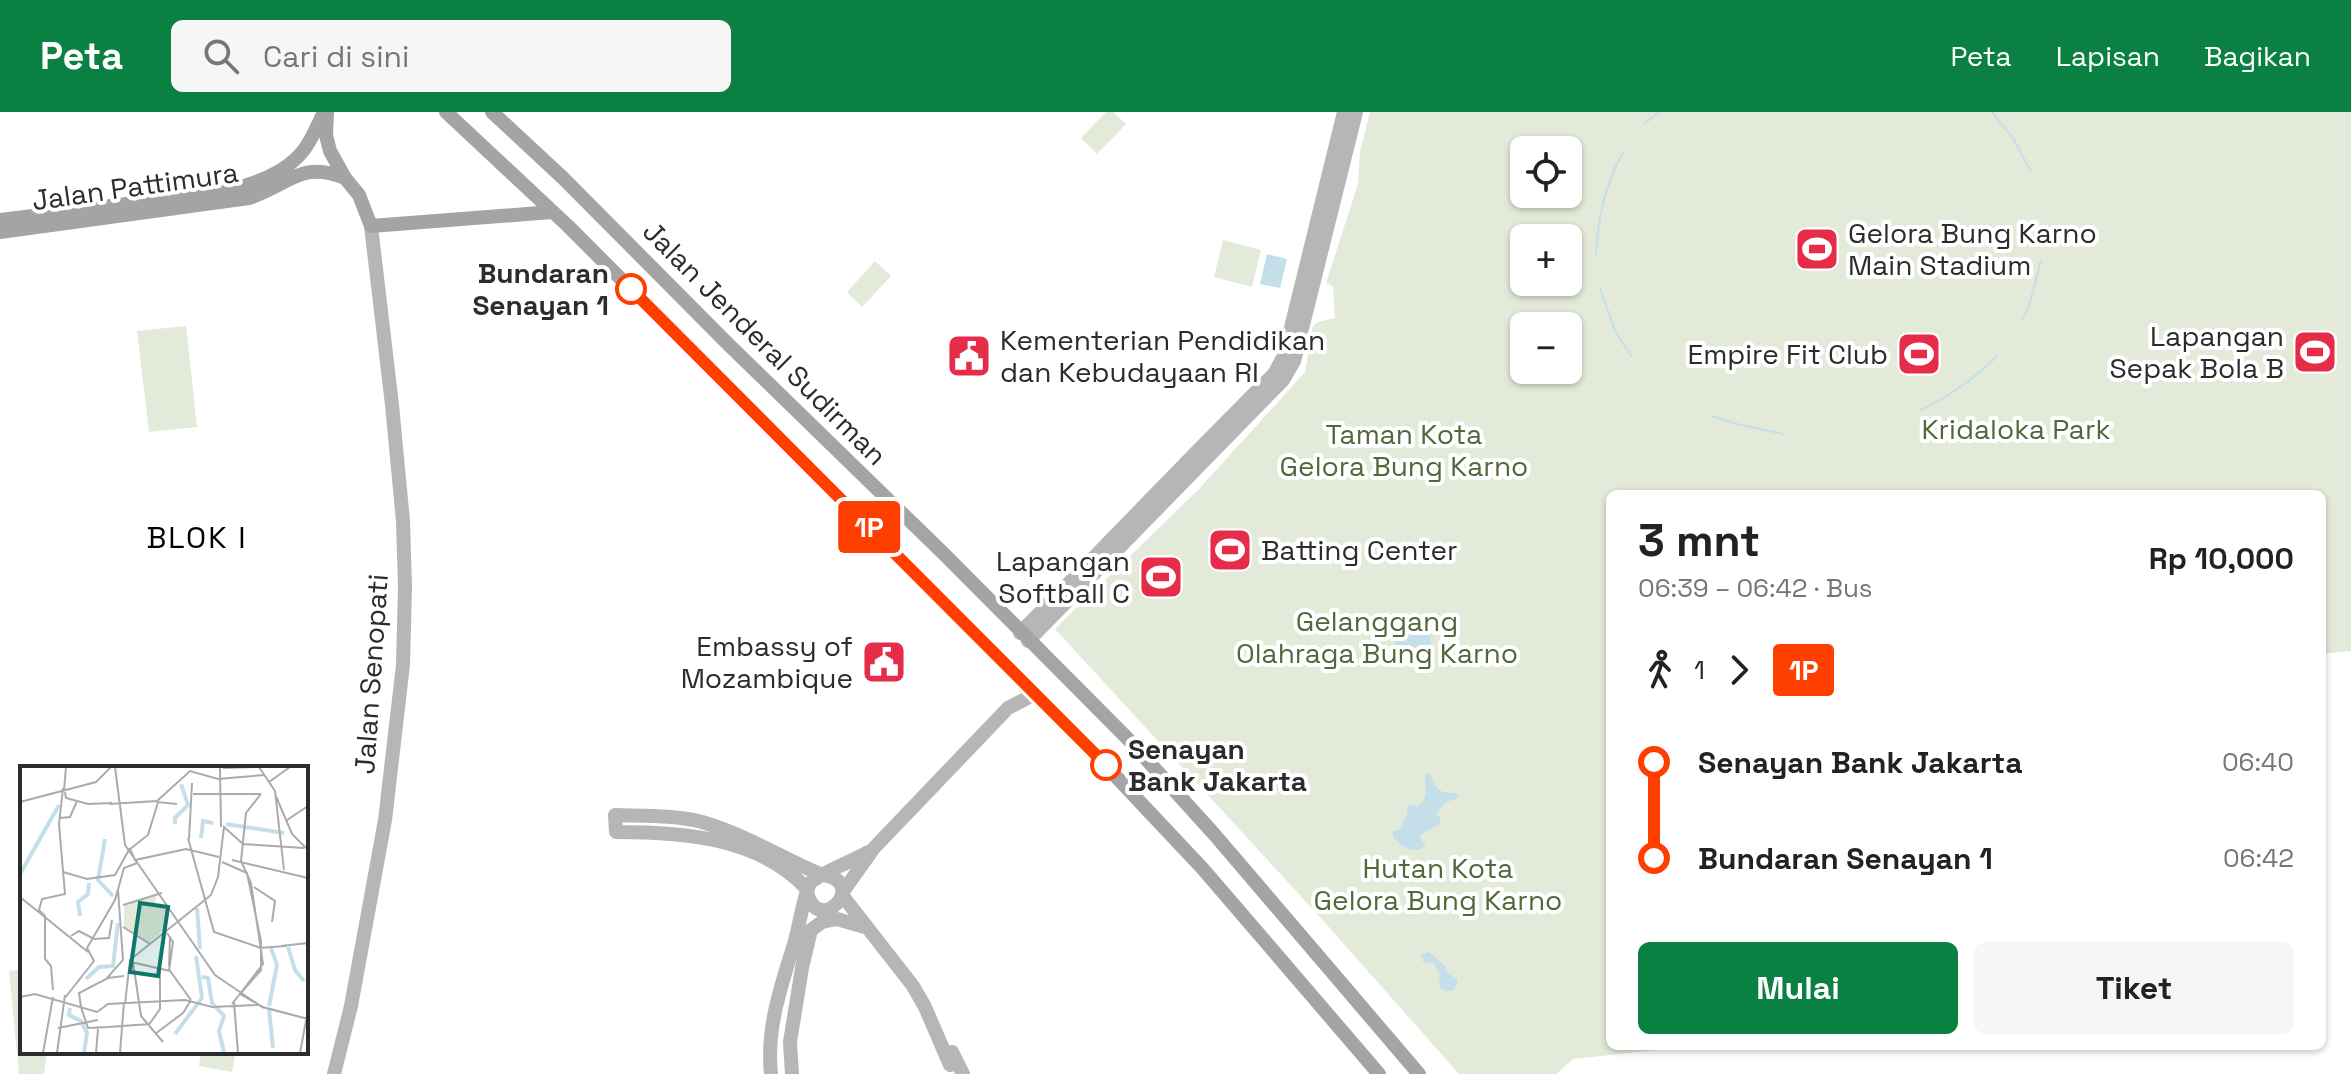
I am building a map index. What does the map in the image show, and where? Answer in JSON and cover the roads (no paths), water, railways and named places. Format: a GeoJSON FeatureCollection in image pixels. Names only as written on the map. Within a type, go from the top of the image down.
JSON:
{"type":"FeatureCollection","features":[{"type":"Feature","properties":{"kind":"main road"},"geometry":{"type":"LineString","coordinates":[[312,136],[315,112]]}},
{"type":"Feature","properties":{"kind":"main road"},"geometry":{"type":"LineString","coordinates":[[325,112],[327,143],[345,178],[359,195],[371,226],[552,212]]}},
{"type":"Feature","properties":{"kind":"main road","name":"Jalan Pattimura"},"geometry":{"type":"LineString","coordinates":[[0,220],[220,192],[244,186],[262,180],[294,160],[307,145],[325,112]]}},
{"type":"Feature","properties":{"kind":"main road","name":"Jalan Jenderal Sudirman"},"geometry":{"type":"LineString","coordinates":[[446,112],[552,212],[1035,694],[1196,860],[1379,1074]]}},
{"type":"Feature","properties":{"kind":"main road","name":"Jalan Jenderal Sudirman"},"geometry":{"type":"LineString","coordinates":[[492,112],[563,178],[1127,738],[1214,834],[1419,1074]]}},
{"type":"Feature","properties":{"kind":"main road"},"geometry":{"type":"LineString","coordinates":[[1133,527],[1179,468],[1280,366],[1344,112]]}},
{"type":"Feature","properties":{"kind":"main road"},"geometry":{"type":"LineString","coordinates":[[1024,637],[1290,371],[1356,112]]}},
{"type":"Feature","properties":{"kind":"main road","name":"Jalan Pattimura"},"geometry":{"type":"LineString","coordinates":[[0,232],[249,198],[305,171],[326,171],[345,178]]}},
{"type":"Feature","properties":{"kind":"main road","name":"Jalan Senopati"},"geometry":{"type":"LineString","coordinates":[[334,1074],[351,1006],[385,820],[403,665],[403,521],[371,226]]}},
{"type":"Feature","properties":{"kind":"main road"},"geometry":{"type":"LineString","coordinates":[[952,1071],[936,1017],[925,1007],[892,956],[842,894],[835,879],[700,822],[615,815],[616,832],[669,834],[719,841],[775,862],[794,875],[815,908],[832,909],[839,903],[842,894],[874,848],[1011,704],[1021,680]]}},
{"type":"Feature","properties":{"kind":"main road"},"geometry":{"type":"LineString","coordinates":[[1011,704],[1035,694]]}},
{"type":"Feature","properties":{"kind":"main road"},"geometry":{"type":"LineString","coordinates":[[669,834],[672,818]]}},
{"type":"Feature","properties":{"kind":"main road"},"geometry":{"type":"LineString","coordinates":[[771,1074],[770,1036],[780,983],[795,941],[807,891],[815,877],[874,848]]}},
{"type":"Feature","properties":{"kind":"main road"},"geometry":{"type":"LineString","coordinates":[[794,875],[798,892],[792,927],[795,941]]}},
{"type":"Feature","properties":{"kind":"main road"},"geometry":{"type":"LineString","coordinates":[[792,1074],[790,1042],[811,930],[822,922],[837,919],[868,928]]}},
{"type":"Feature","properties":{"kind":"water"},"geometry":{"type":"Polygon","coordinates":[[[1267,254],[1287,259],[1280,288],[1260,284],[1267,254]]]}},
{"type":"Feature","properties":{"kind":"water"},"geometry":{"type":"Polygon","coordinates":[[[1413,622],[1426,627],[1431,640],[1426,653],[1413,658],[1400,653],[1395,640],[1400,627],[1413,622]]]}},
{"type":"Feature","properties":{"kind":"water"},"geometry":{"type":"Polygon","coordinates":[[[1425,773],[1431,775],[1439,790],[1456,793],[1459,798],[1446,802],[1436,814],[1440,824],[1420,835],[1426,846],[1412,850],[1393,837],[1393,831],[1399,830],[1408,806],[1417,807],[1424,799],[1425,773]]]}},
{"type":"Feature","properties":{"kind":"water"},"geometry":{"type":"Polygon","coordinates":[[[1429,952],[1457,979],[1453,991],[1440,988],[1439,972],[1433,963],[1423,962],[1421,954],[1429,952]]]}},
{"type":"Feature","properties":{"kind":"waterway"},"geometry":{"type":"LineString","coordinates":[[1644,124],[1659,112]]}},
{"type":"Feature","properties":{"kind":"waterway"},"geometry":{"type":"LineString","coordinates":[[1992,112],[2013,138],[2030,170]]}},
{"type":"Feature","properties":{"kind":"waterway"},"geometry":{"type":"LineString","coordinates":[[1596,254],[1604,202],[1623,152]]}},
{"type":"Feature","properties":{"kind":"waterway"},"geometry":{"type":"LineString","coordinates":[[2022,320],[2030,303],[2041,260]]}},
{"type":"Feature","properties":{"kind":"waterway"},"geometry":{"type":"LineString","coordinates":[[1600,288],[1615,331],[1631,356]]}},
{"type":"Feature","properties":{"kind":"waterway"},"geometry":{"type":"LineString","coordinates":[[1921,410],[1961,386],[1997,356]]}},
{"type":"Feature","properties":{"kind":"waterway"},"geometry":{"type":"LineString","coordinates":[[1712,416],[1783,434]]}},
{"type":"Feature","properties":{"kind":"place","name":"Gelora Bung Karno Main Stadium"},"geometry":{"type":"Point","coordinates":[1817,249]}},
{"type":"Feature","properties":{"kind":"place","name":"Bundaran Senayan 1"},"geometry":{"type":"Point","coordinates":[631,289]}},
{"type":"Feature","properties":{"kind":"place","name":"Lapangan Sepak Bola B"},"geometry":{"type":"Point","coordinates":[2315,352]}},
{"type":"Feature","properties":{"kind":"place","name":"Empire Fit Club"},"geometry":{"type":"Point","coordinates":[1919,354]}},
{"type":"Feature","properties":{"kind":"place","name":"Kementerian Pendidikan dan Kebudayaan RI"},"geometry":{"type":"Point","coordinates":[969,356]}},
{"type":"Feature","properties":{"kind":"place","name":"Batting Center"},"geometry":{"type":"Point","coordinates":[1230,550]}},
{"type":"Feature","properties":{"kind":"place","name":"Lapangan Softball C"},"geometry":{"type":"Point","coordinates":[1161,577]}},
{"type":"Feature","properties":{"kind":"place","name":"Embassy of Mozambique"},"geometry":{"type":"Point","coordinates":[884,662]}},
{"type":"Feature","properties":{"kind":"place","name":"Senayan Bank Jakarta"},"geometry":{"type":"Point","coordinates":[1106,765]}},
{"type":"Feature","properties":{"kind":"district","name":"BLOK I"},"geometry":{"type":"Point","coordinates":[197,538]}},
{"type":"Feature","properties":{"kind":"park label","name":"Kridaloka Park"},"geometry":{"type":"Point","coordinates":[2016,429]}},
{"type":"Feature","properties":{"kind":"park label","name":"Taman Kota Gelora Bung Karno"},"geometry":{"type":"Point","coordinates":[1404,450]}},
{"type":"Feature","properties":{"kind":"park label","name":"Gelanggang Olahraga Bung Karno"},"geometry":{"type":"Point","coordinates":[1377,637]}},
{"type":"Feature","properties":{"kind":"park label","name":"Hutan Kota Gelora Bung Karno"},"geometry":{"type":"Point","coordinates":[1438,884]}}]}
